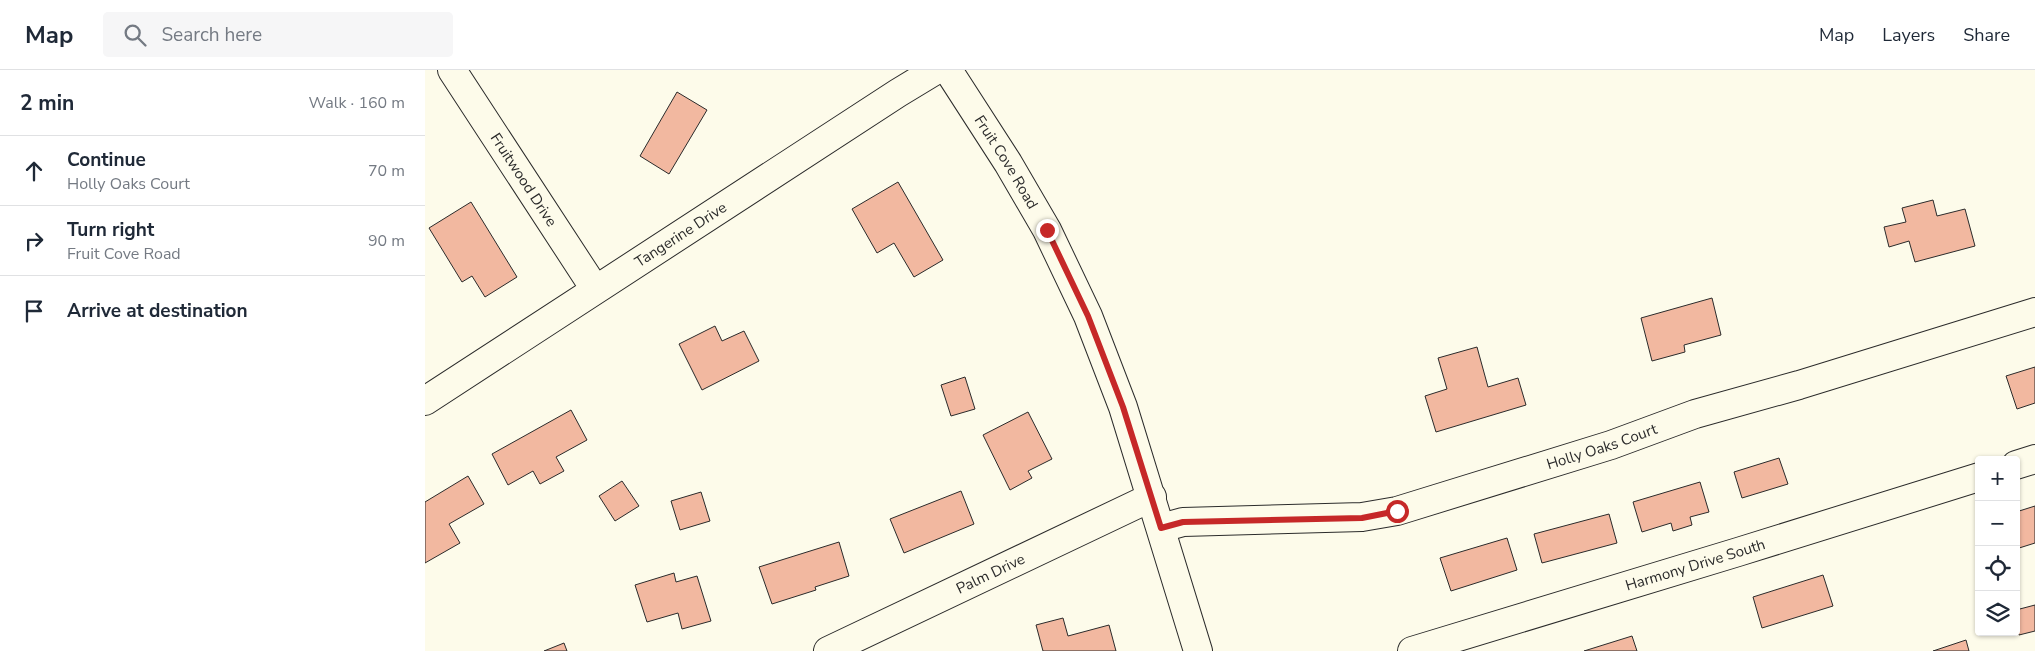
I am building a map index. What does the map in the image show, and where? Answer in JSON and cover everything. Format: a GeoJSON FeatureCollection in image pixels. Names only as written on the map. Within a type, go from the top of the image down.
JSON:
{"type":"FeatureCollection","features":[{"type":"Feature","properties":{"kind":"street","name":"Fruitwood Drive"},"geometry":{"type":"LineString","coordinates":[[452,70],[595,289]]}},
{"type":"Feature","properties":{"kind":"street","name":"Tangerine Drive"},"geometry":{"type":"LineString","coordinates":[[425,401],[898,92],[936,70]]}},
{"type":"Feature","properties":{"kind":"street","name":"Fruit Cove Road"},"geometry":{"type":"LineString","coordinates":[[948,70],[1008,163],[1047,230],[1088,316],[1123,407],[1198,651]]}},
{"type":"Feature","properties":{"kind":"street","name":"Holly Oaks Court"},"geometry":{"type":"LineString","coordinates":[[1161,528],[1183,522],[1362,518],[1387,514],[1611,446],[1695,414],[1799,385],[2035,312]]}},
{"type":"Feature","properties":{"kind":"street"},"geometry":{"type":"LineString","coordinates":[[2020,464],[2035,459]]}},
{"type":"Feature","properties":{"kind":"street","name":"Harmony Drive South"},"geometry":{"type":"LineString","coordinates":[[1412,651],[1975,478]]}},
{"type":"Feature","properties":{"kind":"street","name":"Palm Drive"},"geometry":{"type":"LineString","coordinates":[[828,651],[1152,498]]}},
{"type":"Feature","properties":{"kind":"building"},"geometry":{"type":"Polygon","coordinates":[[[677,92],[707,110],[669,174],[640,156],[677,92]]]}},
{"type":"Feature","properties":{"kind":"building"},"geometry":{"type":"Polygon","coordinates":[[[898,182],[943,260],[914,277],[894,243],[877,253],[852,209],[898,182]]]}},
{"type":"Feature","properties":{"kind":"building"},"geometry":{"type":"Polygon","coordinates":[[[1933,200],[1937,216],[1965,209],[1975,246],[1915,262],[1909,241],[1889,247],[1884,227],[1906,222],[1902,208],[1933,200]]]}},
{"type":"Feature","properties":{"kind":"building"},"geometry":{"type":"Polygon","coordinates":[[[471,202],[517,277],[485,297],[472,276],[462,282],[429,228],[471,202]]]}},
{"type":"Feature","properties":{"kind":"building"},"geometry":{"type":"Polygon","coordinates":[[[1712,298],[1721,335],[1684,345],[1685,352],[1652,361],[1641,318],[1712,298]]]}},
{"type":"Feature","properties":{"kind":"building"},"geometry":{"type":"Polygon","coordinates":[[[715,326],[722,341],[744,331],[759,361],[702,390],[679,344],[715,326]]]}},
{"type":"Feature","properties":{"kind":"building"},"geometry":{"type":"Polygon","coordinates":[[[1477,347],[1488,387],[1518,378],[1526,405],[1436,432],[1425,396],[1447,389],[1438,358],[1477,347]]]}},
{"type":"Feature","properties":{"kind":"building"},"geometry":{"type":"Polygon","coordinates":[[[2035,367],[2035,403],[2017,409],[2006,376],[2035,367]]]}},
{"type":"Feature","properties":{"kind":"building"},"geometry":{"type":"Polygon","coordinates":[[[965,377],[975,409],[951,416],[941,385],[965,377]]]}},
{"type":"Feature","properties":{"kind":"building"},"geometry":{"type":"Polygon","coordinates":[[[571,410],[587,440],[556,457],[564,471],[540,484],[533,471],[508,485],[492,454],[571,410]]]}},
{"type":"Feature","properties":{"kind":"building"},"geometry":{"type":"Polygon","coordinates":[[[1028,412],[1052,459],[1028,471],[1032,478],[1010,490],[983,435],[1028,412]]]}},
{"type":"Feature","properties":{"kind":"building"},"geometry":{"type":"Polygon","coordinates":[[[1779,458],[1788,484],[1742,498],[1734,472],[1779,458]]]}},
{"type":"Feature","properties":{"kind":"building"},"geometry":{"type":"Polygon","coordinates":[[[468,476],[484,504],[449,524],[460,543],[425,563],[425,502],[468,476]]]}},
{"type":"Feature","properties":{"kind":"building"},"geometry":{"type":"Polygon","coordinates":[[[622,481],[639,506],[615,521],[599,496],[622,481]]]}},
{"type":"Feature","properties":{"kind":"building"},"geometry":{"type":"Polygon","coordinates":[[[1700,482],[1709,512],[1690,517],[1692,525],[1673,531],[1671,523],[1642,532],[1633,502],[1700,482]]]}},
{"type":"Feature","properties":{"kind":"building"},"geometry":{"type":"Polygon","coordinates":[[[961,491],[974,524],[904,553],[890,519],[961,491]]]}},
{"type":"Feature","properties":{"kind":"building"},"geometry":{"type":"Polygon","coordinates":[[[701,492],[710,521],[680,530],[671,501],[701,492]]]}},
{"type":"Feature","properties":{"kind":"building"},"geometry":{"type":"Polygon","coordinates":[[[2035,506],[2035,543],[2020,548],[2020,546],[2020,511],[2035,506]]]}},
{"type":"Feature","properties":{"kind":"building"},"geometry":{"type":"Polygon","coordinates":[[[1609,514],[1617,543],[1542,563],[1534,534],[1609,514]]]}},
{"type":"Feature","properties":{"kind":"building"},"geometry":{"type":"Polygon","coordinates":[[[1507,538],[1517,570],[1451,591],[1440,558],[1507,538]]]}},
{"type":"Feature","properties":{"kind":"building"},"geometry":{"type":"Polygon","coordinates":[[[839,542],[849,576],[815,587],[816,590],[772,604],[759,567],[839,542]]]}},
{"type":"Feature","properties":{"kind":"building"},"geometry":{"type":"Polygon","coordinates":[[[674,573],[676,582],[697,576],[711,621],[682,629],[678,613],[647,622],[635,585],[674,573]]]}},
{"type":"Feature","properties":{"kind":"building"},"geometry":{"type":"Polygon","coordinates":[[[1823,575],[1833,606],[1762,628],[1753,597],[1823,575]]]}},
{"type":"Feature","properties":{"kind":"building"},"geometry":{"type":"Polygon","coordinates":[[[2035,605],[2035,631],[2020,635],[2020,609],[2035,605]]]}},
{"type":"Feature","properties":{"kind":"building"},"geometry":{"type":"Polygon","coordinates":[[[1063,618],[1068,636],[1109,625],[1116,651],[1043,651],[1036,625],[1063,618]]]}},
{"type":"Feature","properties":{"kind":"building"},"geometry":{"type":"Polygon","coordinates":[[[1632,636],[1637,651],[1584,651],[1632,636]]]}},
{"type":"Feature","properties":{"kind":"building"},"geometry":{"type":"Polygon","coordinates":[[[1966,640],[1969,651],[1933,651],[1966,640]]]}},
{"type":"Feature","properties":{"kind":"building"},"geometry":{"type":"Polygon","coordinates":[[[564,643],[567,651],[544,651],[564,643]]]}},
{"type":"Feature","properties":{"kind":"route"},"geometry":{"type":"LineString","coordinates":[[1047,230],[1088,316],[1123,407],[1161,528],[1183,522],[1362,518],[1397,511]]}}]}
